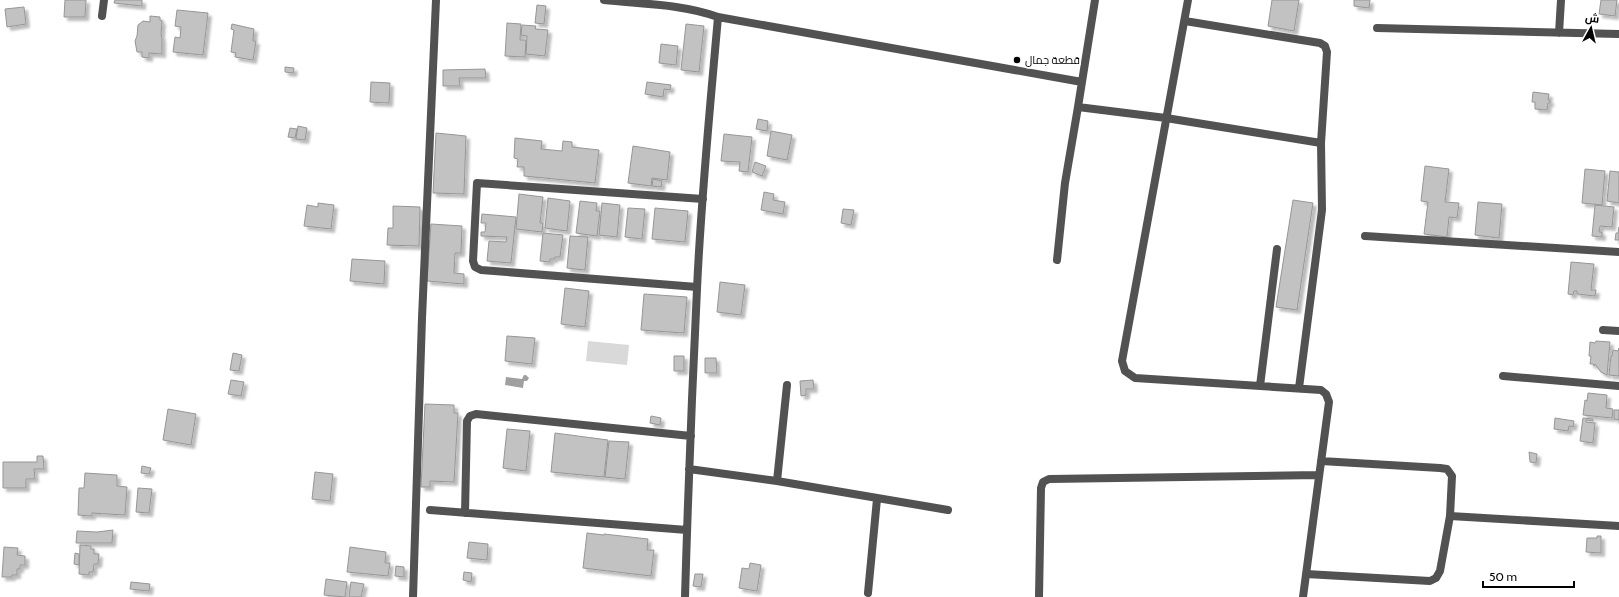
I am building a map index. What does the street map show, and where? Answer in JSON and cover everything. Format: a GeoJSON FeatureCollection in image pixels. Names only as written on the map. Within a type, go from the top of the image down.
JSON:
{"type":"FeatureCollection","features":[{"type":"Feature","properties":{"kind":"street"},"geometry":{"type":"LineString","coordinates":[[102,16],[104,0]]}},
{"type":"Feature","properties":{"kind":"street"},"geometry":{"type":"LineString","coordinates":[[413,597],[422,318],[436,0]]}},
{"type":"Feature","properties":{"kind":"street"},"geometry":{"type":"LineString","coordinates":[[604,0],[675,7],[705,12],[718,17],[1082,82]]}},
{"type":"Feature","properties":{"kind":"street"},"geometry":{"type":"LineString","coordinates":[[1056,260],[1064,183],[1095,0]]}},
{"type":"Feature","properties":{"kind":"street"},"geometry":{"type":"LineString","coordinates":[[1188,0],[1122,361],[1125,371],[1135,378],[1299,388],[1321,390],[1326,394],[1329,402],[1303,597]]}},
{"type":"Feature","properties":{"kind":"street"},"geometry":{"type":"LineString","coordinates":[[1559,33],[1561,0]]}},
{"type":"Feature","properties":{"kind":"street"},"geometry":{"type":"LineString","coordinates":[[685,597],[697,288],[718,17]]}},
{"type":"Feature","properties":{"kind":"street"},"geometry":{"type":"LineString","coordinates":[[1185,21],[1320,43],[1325,46],[1327,52],[1321,143],[1322,210],[1299,388]]}},
{"type":"Feature","properties":{"kind":"street"},"geometry":{"type":"LineString","coordinates":[[1377,28],[1619,34]]}},
{"type":"Feature","properties":{"kind":"street"},"geometry":{"type":"LineString","coordinates":[[1078,107],[1166,118],[1321,143]]}},
{"type":"Feature","properties":{"kind":"street"},"geometry":{"type":"LineString","coordinates":[[697,288],[481,270],[476,267],[473,262],[477,183],[703,199]]}},
{"type":"Feature","properties":{"kind":"street"},"geometry":{"type":"LineString","coordinates":[[1365,236],[1619,252]]}},
{"type":"Feature","properties":{"kind":"street"},"geometry":{"type":"LineString","coordinates":[[1260,386],[1277,249]]}},
{"type":"Feature","properties":{"kind":"street"},"geometry":{"type":"LineString","coordinates":[[1603,330],[1619,331]]}},
{"type":"Feature","properties":{"kind":"street"},"geometry":{"type":"LineString","coordinates":[[1503,376],[1619,386]]}},
{"type":"Feature","properties":{"kind":"street"},"geometry":{"type":"LineString","coordinates":[[777,481],[787,385]]}},
{"type":"Feature","properties":{"kind":"street"},"geometry":{"type":"LineString","coordinates":[[465,513],[467,421],[470,416],[476,414],[691,436]]}},
{"type":"Feature","properties":{"kind":"street"},"geometry":{"type":"LineString","coordinates":[[1306,574],[1430,581],[1436,578],[1440,571],[1450,516],[1452,476],[1447,469],[1321,461]]}},
{"type":"Feature","properties":{"kind":"street"},"geometry":{"type":"LineString","coordinates":[[689,469],[777,481],[948,510]]}},
{"type":"Feature","properties":{"kind":"street"},"geometry":{"type":"LineString","coordinates":[[1039,597],[1041,488],[1043,482],[1049,479],[1319,475]]}},
{"type":"Feature","properties":{"kind":"street"},"geometry":{"type":"LineString","coordinates":[[868,593],[877,499]]}},
{"type":"Feature","properties":{"kind":"street"},"geometry":{"type":"LineString","coordinates":[[430,510],[687,530]]}},
{"type":"Feature","properties":{"kind":"street"},"geometry":{"type":"LineString","coordinates":[[1450,516],[1619,526]]}},
{"type":"Feature","properties":{"kind":"shaded area"},"geometry":{"type":"Polygon","coordinates":[[[588,341],[629,345],[627,365],[586,361],[588,341]]]}},
{"type":"Feature","properties":{"kind":"shaded area"},"geometry":{"type":"Polygon","coordinates":[[[524,375],[529,378],[527,381],[524,381],[523,388],[505,385],[506,377],[522,379],[524,375]]]}},
{"type":"Feature","properties":{"kind":"building"},"geometry":{"type":"Polygon","coordinates":[[[65,0],[86,0],[85,17],[64,17],[65,0]]]}},
{"type":"Feature","properties":{"kind":"building"},"geometry":{"type":"Polygon","coordinates":[[[115,0],[142,0],[142,6],[114,3],[115,0]]]}},
{"type":"Feature","properties":{"kind":"building"},"geometry":{"type":"Polygon","coordinates":[[[1272,0],[1299,0],[1294,31],[1268,26],[1272,0]]]}},
{"type":"Feature","properties":{"kind":"building"},"geometry":{"type":"Polygon","coordinates":[[[1354,0],[1370,0],[1369,8],[1354,6],[1354,0]]]}},
{"type":"Feature","properties":{"kind":"building"},"geometry":{"type":"Polygon","coordinates":[[[1601,0],[1617,0],[1615,16],[1599,14],[1601,0]]]}},
{"type":"Feature","properties":{"kind":"building"},"geometry":{"type":"Polygon","coordinates":[[[537,5],[546,6],[544,24],[535,23],[537,5]]]}},
{"type":"Feature","properties":{"kind":"building"},"geometry":{"type":"Polygon","coordinates":[[[24,7],[26,24],[7,27],[5,9],[24,7]]]}},
{"type":"Feature","properties":{"kind":"building"},"geometry":{"type":"Polygon","coordinates":[[[177,10],[208,13],[203,55],[173,52],[175,37],[180,38],[181,27],[175,26],[177,10]]]}},
{"type":"Feature","properties":{"kind":"building"},"geometry":{"type":"Polygon","coordinates":[[[150,16],[160,17],[160,20],[162,21],[162,54],[149,53],[149,58],[142,57],[142,52],[137,52],[135,41],[138,25],[143,21],[150,22],[150,16]]]}},
{"type":"Feature","properties":{"kind":"building"},"geometry":{"type":"Polygon","coordinates":[[[507,23],[521,24],[520,40],[526,40],[525,57],[505,56],[507,23]]]}},
{"type":"Feature","properties":{"kind":"building"},"geometry":{"type":"Polygon","coordinates":[[[232,24],[254,29],[253,41],[256,41],[253,60],[235,57],[236,53],[231,52],[234,30],[231,29],[232,24]]]}},
{"type":"Feature","properties":{"kind":"building"},"geometry":{"type":"Polygon","coordinates":[[[686,24],[704,26],[699,72],[681,70],[686,24]]]}},
{"type":"Feature","properties":{"kind":"building"},"geometry":{"type":"Polygon","coordinates":[[[522,25],[536,26],[535,29],[548,30],[545,56],[526,54],[527,36],[521,35],[522,25]]]}},
{"type":"Feature","properties":{"kind":"building"},"geometry":{"type":"Polygon","coordinates":[[[661,44],[678,46],[676,65],[659,63],[661,44]]]}},
{"type":"Feature","properties":{"kind":"building"},"geometry":{"type":"Polygon","coordinates":[[[285,67],[294,68],[293,73],[285,72],[285,67]]]}},
{"type":"Feature","properties":{"kind":"building"},"geometry":{"type":"Polygon","coordinates":[[[485,69],[486,78],[459,78],[460,86],[443,86],[443,70],[485,69]]]}},
{"type":"Feature","properties":{"kind":"building"},"geometry":{"type":"Polygon","coordinates":[[[371,82],[390,83],[389,103],[370,102],[371,82]]]}},
{"type":"Feature","properties":{"kind":"building"},"geometry":{"type":"Polygon","coordinates":[[[647,82],[671,85],[670,90],[664,89],[663,97],[645,94],[647,82]]]}},
{"type":"Feature","properties":{"kind":"building"},"geometry":{"type":"Polygon","coordinates":[[[1533,92],[1549,94],[1548,100],[1550,100],[1550,103],[1548,103],[1547,110],[1535,109],[1535,102],[1532,102],[1533,92]]]}},
{"type":"Feature","properties":{"kind":"building"},"geometry":{"type":"Polygon","coordinates":[[[758,119],[768,121],[767,131],[756,129],[758,119]]]}},
{"type":"Feature","properties":{"kind":"building"},"geometry":{"type":"Polygon","coordinates":[[[298,126],[307,128],[305,140],[296,139],[298,126]]]}},
{"type":"Feature","properties":{"kind":"building"},"geometry":{"type":"Polygon","coordinates":[[[290,128],[297,129],[295,138],[288,137],[290,128]]]}},
{"type":"Feature","properties":{"kind":"building"},"geometry":{"type":"Polygon","coordinates":[[[771,131],[792,135],[787,160],[767,156],[771,131]]]}},
{"type":"Feature","properties":{"kind":"building"},"geometry":{"type":"Polygon","coordinates":[[[436,133],[466,136],[464,194],[433,193],[436,133]]]}},
{"type":"Feature","properties":{"kind":"building"},"geometry":{"type":"Polygon","coordinates":[[[724,134],[752,137],[748,172],[739,171],[740,162],[721,161],[724,134]]]}},
{"type":"Feature","properties":{"kind":"building"},"geometry":{"type":"Polygon","coordinates":[[[515,138],[542,141],[541,149],[562,151],[563,141],[572,142],[572,147],[599,150],[595,183],[524,176],[524,167],[517,167],[518,159],[514,158],[515,138]]]}},
{"type":"Feature","properties":{"kind":"building"},"geometry":{"type":"Polygon","coordinates":[[[633,146],[670,152],[667,180],[652,178],[651,186],[628,183],[633,146]]]}},
{"type":"Feature","properties":{"kind":"building"},"geometry":{"type":"Polygon","coordinates":[[[755,162],[766,166],[762,176],[752,172],[755,162]]]}},
{"type":"Feature","properties":{"kind":"building"},"geometry":{"type":"Polygon","coordinates":[[[1425,166],[1449,169],[1445,202],[1459,203],[1457,218],[1449,217],[1447,237],[1424,234],[1428,202],[1421,201],[1425,166]]]}},
{"type":"Feature","properties":{"kind":"building"},"geometry":{"type":"Polygon","coordinates":[[[1585,169],[1605,171],[1602,205],[1582,203],[1585,169]]]}},
{"type":"Feature","properties":{"kind":"building"},"geometry":{"type":"Polygon","coordinates":[[[1610,171],[1619,172],[1619,203],[1607,201],[1610,171]]]}},
{"type":"Feature","properties":{"kind":"building"},"geometry":{"type":"Polygon","coordinates":[[[653,179],[662,181],[661,187],[652,186],[653,179]]]}},
{"type":"Feature","properties":{"kind":"building"},"geometry":{"type":"Polygon","coordinates":[[[764,192],[774,194],[773,200],[785,202],[783,214],[761,210],[764,192]]]}},
{"type":"Feature","properties":{"kind":"building"},"geometry":{"type":"Polygon","coordinates":[[[519,194],[543,197],[540,223],[543,223],[542,232],[516,229],[519,194]]]}},
{"type":"Feature","properties":{"kind":"building"},"geometry":{"type":"Polygon","coordinates":[[[548,198],[570,201],[567,231],[545,228],[548,198]]]}},
{"type":"Feature","properties":{"kind":"building"},"geometry":{"type":"Polygon","coordinates":[[[1293,200],[1313,203],[1297,310],[1276,307],[1293,200]]]}},
{"type":"Feature","properties":{"kind":"building"},"geometry":{"type":"Polygon","coordinates":[[[580,201],[597,203],[596,211],[600,211],[597,236],[576,233],[580,201]]]}},
{"type":"Feature","properties":{"kind":"building"},"geometry":{"type":"Polygon","coordinates":[[[1478,202],[1502,204],[1499,238],[1475,235],[1478,202]]]}},
{"type":"Feature","properties":{"kind":"building"},"geometry":{"type":"Polygon","coordinates":[[[318,203],[334,205],[331,229],[304,226],[307,205],[318,207],[318,203]]]}},
{"type":"Feature","properties":{"kind":"building"},"geometry":{"type":"Polygon","coordinates":[[[602,203],[620,205],[617,237],[599,235],[602,203]]]}},
{"type":"Feature","properties":{"kind":"building"},"geometry":{"type":"Polygon","coordinates":[[[1595,205],[1614,207],[1612,227],[1600,226],[1599,232],[1602,232],[1602,237],[1592,236],[1595,205]]]}},
{"type":"Feature","properties":{"kind":"building"},"geometry":{"type":"Polygon","coordinates":[[[393,206],[420,207],[419,246],[387,245],[388,228],[393,228],[393,206]]]}},
{"type":"Feature","properties":{"kind":"building"},"geometry":{"type":"Polygon","coordinates":[[[628,208],[645,209],[642,239],[625,237],[628,208]]]}},
{"type":"Feature","properties":{"kind":"building"},"geometry":{"type":"Polygon","coordinates":[[[655,208],[688,211],[685,242],[652,239],[655,208]]]}},
{"type":"Feature","properties":{"kind":"building"},"geometry":{"type":"Polygon","coordinates":[[[843,209],[854,210],[851,225],[841,223],[843,209]]]}},
{"type":"Feature","properties":{"kind":"building"},"geometry":{"type":"Polygon","coordinates":[[[482,214],[516,217],[511,263],[487,261],[489,241],[506,242],[507,237],[481,236],[481,232],[485,232],[486,223],[481,223],[482,214]]]}},
{"type":"Feature","properties":{"kind":"building"},"geometry":{"type":"Polygon","coordinates":[[[431,224],[462,226],[461,253],[455,253],[454,273],[464,274],[464,284],[427,281],[431,224]]]}},
{"type":"Feature","properties":{"kind":"building"},"geometry":{"type":"Polygon","coordinates":[[[1619,227],[1619,240],[1615,240],[1616,233],[1618,233],[1619,227]]]}},
{"type":"Feature","properties":{"kind":"building"},"geometry":{"type":"Polygon","coordinates":[[[543,233],[563,235],[560,257],[550,259],[550,262],[540,261],[543,233]]]}},
{"type":"Feature","properties":{"kind":"building"},"geometry":{"type":"Polygon","coordinates":[[[570,236],[588,237],[585,270],[567,268],[570,236]]]}},
{"type":"Feature","properties":{"kind":"building"},"geometry":{"type":"Polygon","coordinates":[[[352,259],[385,261],[384,284],[350,281],[352,259]]]}},
{"type":"Feature","properties":{"kind":"building"},"geometry":{"type":"Polygon","coordinates":[[[1571,262],[1594,264],[1591,290],[1596,290],[1595,296],[1577,294],[1577,291],[1574,291],[1573,295],[1568,294],[1571,262]]]}},
{"type":"Feature","properties":{"kind":"building"},"geometry":{"type":"Polygon","coordinates":[[[720,282],[745,285],[741,315],[717,312],[720,282]]]}},
{"type":"Feature","properties":{"kind":"building"},"geometry":{"type":"Polygon","coordinates":[[[565,288],[589,291],[585,327],[561,324],[565,288]]]}},
{"type":"Feature","properties":{"kind":"building"},"geometry":{"type":"Polygon","coordinates":[[[644,294],[687,297],[684,333],[641,330],[644,294]]]}},
{"type":"Feature","properties":{"kind":"building"},"geometry":{"type":"Polygon","coordinates":[[[507,336],[535,338],[532,364],[505,361],[507,336]]]}},
{"type":"Feature","properties":{"kind":"building"},"geometry":{"type":"Polygon","coordinates":[[[1596,341],[1610,342],[1607,375],[1601,372],[1595,364],[1594,366],[1593,364],[1590,364],[1590,342],[1595,343],[1596,341]]]}},
{"type":"Feature","properties":{"kind":"building"},"geometry":{"type":"Polygon","coordinates":[[[1619,348],[1619,376],[1609,375],[1613,350],[1618,351],[1619,348]]]}},
{"type":"Feature","properties":{"kind":"building"},"geometry":{"type":"Polygon","coordinates":[[[233,353],[242,355],[239,371],[230,370],[233,353]]]}},
{"type":"Feature","properties":{"kind":"building"},"geometry":{"type":"Polygon","coordinates":[[[674,356],[684,356],[684,371],[674,371],[674,356]]]}},
{"type":"Feature","properties":{"kind":"building"},"geometry":{"type":"Polygon","coordinates":[[[705,358],[716,358],[717,373],[705,373],[705,358]]]}},
{"type":"Feature","properties":{"kind":"building"},"geometry":{"type":"Polygon","coordinates":[[[231,380],[244,382],[241,396],[228,394],[231,380]]]}},
{"type":"Feature","properties":{"kind":"building"},"geometry":{"type":"Polygon","coordinates":[[[813,380],[814,389],[806,389],[806,395],[801,396],[800,381],[813,380]]]}},
{"type":"Feature","properties":{"kind":"building"},"geometry":{"type":"Polygon","coordinates":[[[1588,393],[1607,395],[1606,408],[1613,409],[1612,418],[1583,415],[1585,400],[1587,401],[1588,393]]]}},
{"type":"Feature","properties":{"kind":"building"},"geometry":{"type":"Polygon","coordinates":[[[425,404],[454,405],[454,413],[458,413],[454,482],[430,481],[430,487],[421,487],[425,404]]]}},
{"type":"Feature","properties":{"kind":"building"},"geometry":{"type":"Polygon","coordinates":[[[168,409],[196,414],[191,445],[163,440],[168,409]]]}},
{"type":"Feature","properties":{"kind":"building"},"geometry":{"type":"Polygon","coordinates":[[[1614,410],[1619,410],[1619,420],[1614,419],[1614,410]]]}},
{"type":"Feature","properties":{"kind":"building"},"geometry":{"type":"Polygon","coordinates":[[[651,416],[661,418],[660,425],[650,423],[651,416]]]}},
{"type":"Feature","properties":{"kind":"building"},"geometry":{"type":"Polygon","coordinates":[[[1555,418],[1574,421],[1573,427],[1569,426],[1568,431],[1554,429],[1555,418]]]}},
{"type":"Feature","properties":{"kind":"building"},"geometry":{"type":"Polygon","coordinates":[[[1583,418],[1593,419],[1593,421],[1586,420],[1586,422],[1595,423],[1593,443],[1580,441],[1583,418]]]}},
{"type":"Feature","properties":{"kind":"building"},"geometry":{"type":"Polygon","coordinates":[[[507,429],[530,431],[526,471],[503,468],[507,429]]]}},
{"type":"Feature","properties":{"kind":"building"},"geometry":{"type":"Polygon","coordinates":[[[555,433],[608,440],[604,477],[551,472],[555,433]]]}},
{"type":"Feature","properties":{"kind":"building"},"geometry":{"type":"Polygon","coordinates":[[[609,441],[629,442],[625,479],[605,477],[609,441]]]}},
{"type":"Feature","properties":{"kind":"building"},"geometry":{"type":"Polygon","coordinates":[[[1529,452],[1537,454],[1536,463],[1530,462],[1529,452]]]}},
{"type":"Feature","properties":{"kind":"building"},"geometry":{"type":"Polygon","coordinates":[[[37,456],[43,456],[44,469],[34,469],[35,479],[26,479],[26,488],[3,488],[3,462],[37,462],[37,456]]]}},
{"type":"Feature","properties":{"kind":"building"},"geometry":{"type":"Polygon","coordinates":[[[142,466],[151,468],[149,474],[141,473],[142,466]]]}},
{"type":"Feature","properties":{"kind":"building"},"geometry":{"type":"Polygon","coordinates":[[[315,472],[333,474],[330,501],[312,499],[315,472]]]}},
{"type":"Feature","properties":{"kind":"building"},"geometry":{"type":"Polygon","coordinates":[[[85,473],[117,475],[117,486],[127,487],[125,515],[92,513],[92,516],[78,515],[79,488],[84,488],[85,473]]]}},
{"type":"Feature","properties":{"kind":"building"},"geometry":{"type":"Polygon","coordinates":[[[138,488],[152,489],[149,513],[136,512],[138,488]]]}},
{"type":"Feature","properties":{"kind":"building"},"geometry":{"type":"Polygon","coordinates":[[[113,530],[112,543],[76,543],[77,531],[97,532],[113,530]]]}},
{"type":"Feature","properties":{"kind":"building"},"geometry":{"type":"Polygon","coordinates":[[[587,533],[648,539],[647,550],[654,550],[651,576],[583,568],[587,533]]]}},
{"type":"Feature","properties":{"kind":"building"},"geometry":{"type":"Polygon","coordinates":[[[1597,536],[1601,536],[1601,553],[1586,552],[1587,538],[1597,538],[1597,536]]]}},
{"type":"Feature","properties":{"kind":"building"},"geometry":{"type":"Polygon","coordinates":[[[469,542],[488,544],[487,560],[467,558],[469,542]]]}},
{"type":"Feature","properties":{"kind":"building"},"geometry":{"type":"Polygon","coordinates":[[[80,545],[91,546],[91,549],[94,549],[94,554],[99,554],[98,564],[94,564],[93,572],[89,572],[89,575],[79,574],[80,545]]]}},
{"type":"Feature","properties":{"kind":"building"},"geometry":{"type":"Polygon","coordinates":[[[4,547],[18,548],[17,555],[25,556],[25,565],[20,565],[20,569],[17,569],[17,575],[12,575],[12,577],[2,577],[4,547]]]}},
{"type":"Feature","properties":{"kind":"building"},"geometry":{"type":"Polygon","coordinates":[[[350,547],[386,552],[385,563],[390,563],[388,576],[347,572],[350,547]]]}},
{"type":"Feature","properties":{"kind":"building"},"geometry":{"type":"Polygon","coordinates":[[[75,553],[79,554],[79,565],[74,564],[75,553]]]}},
{"type":"Feature","properties":{"kind":"building"},"geometry":{"type":"Polygon","coordinates":[[[750,563],[761,565],[757,591],[739,588],[742,568],[749,569],[750,563]]]}},
{"type":"Feature","properties":{"kind":"building"},"geometry":{"type":"Polygon","coordinates":[[[396,566],[404,567],[404,577],[395,576],[396,566]]]}},
{"type":"Feature","properties":{"kind":"building"},"geometry":{"type":"Polygon","coordinates":[[[464,572],[472,573],[471,582],[463,580],[464,572]]]}},
{"type":"Feature","properties":{"kind":"building"},"geometry":{"type":"Polygon","coordinates":[[[695,574],[703,574],[701,587],[693,586],[695,574]]]}},
{"type":"Feature","properties":{"kind":"building"},"geometry":{"type":"Polygon","coordinates":[[[326,579],[347,582],[345,597],[324,595],[326,579]]]}},
{"type":"Feature","properties":{"kind":"building"},"geometry":{"type":"Polygon","coordinates":[[[131,582],[150,584],[149,591],[130,589],[131,582]]]}},
{"type":"Feature","properties":{"kind":"building"},"geometry":{"type":"Polygon","coordinates":[[[351,582],[364,584],[361,597],[349,597],[351,582]]]}},
{"type":"Feature","properties":{"kind":"place","name":"قطعة جمال"},"geometry":{"type":"Point","coordinates":[1017,60]}}]}
